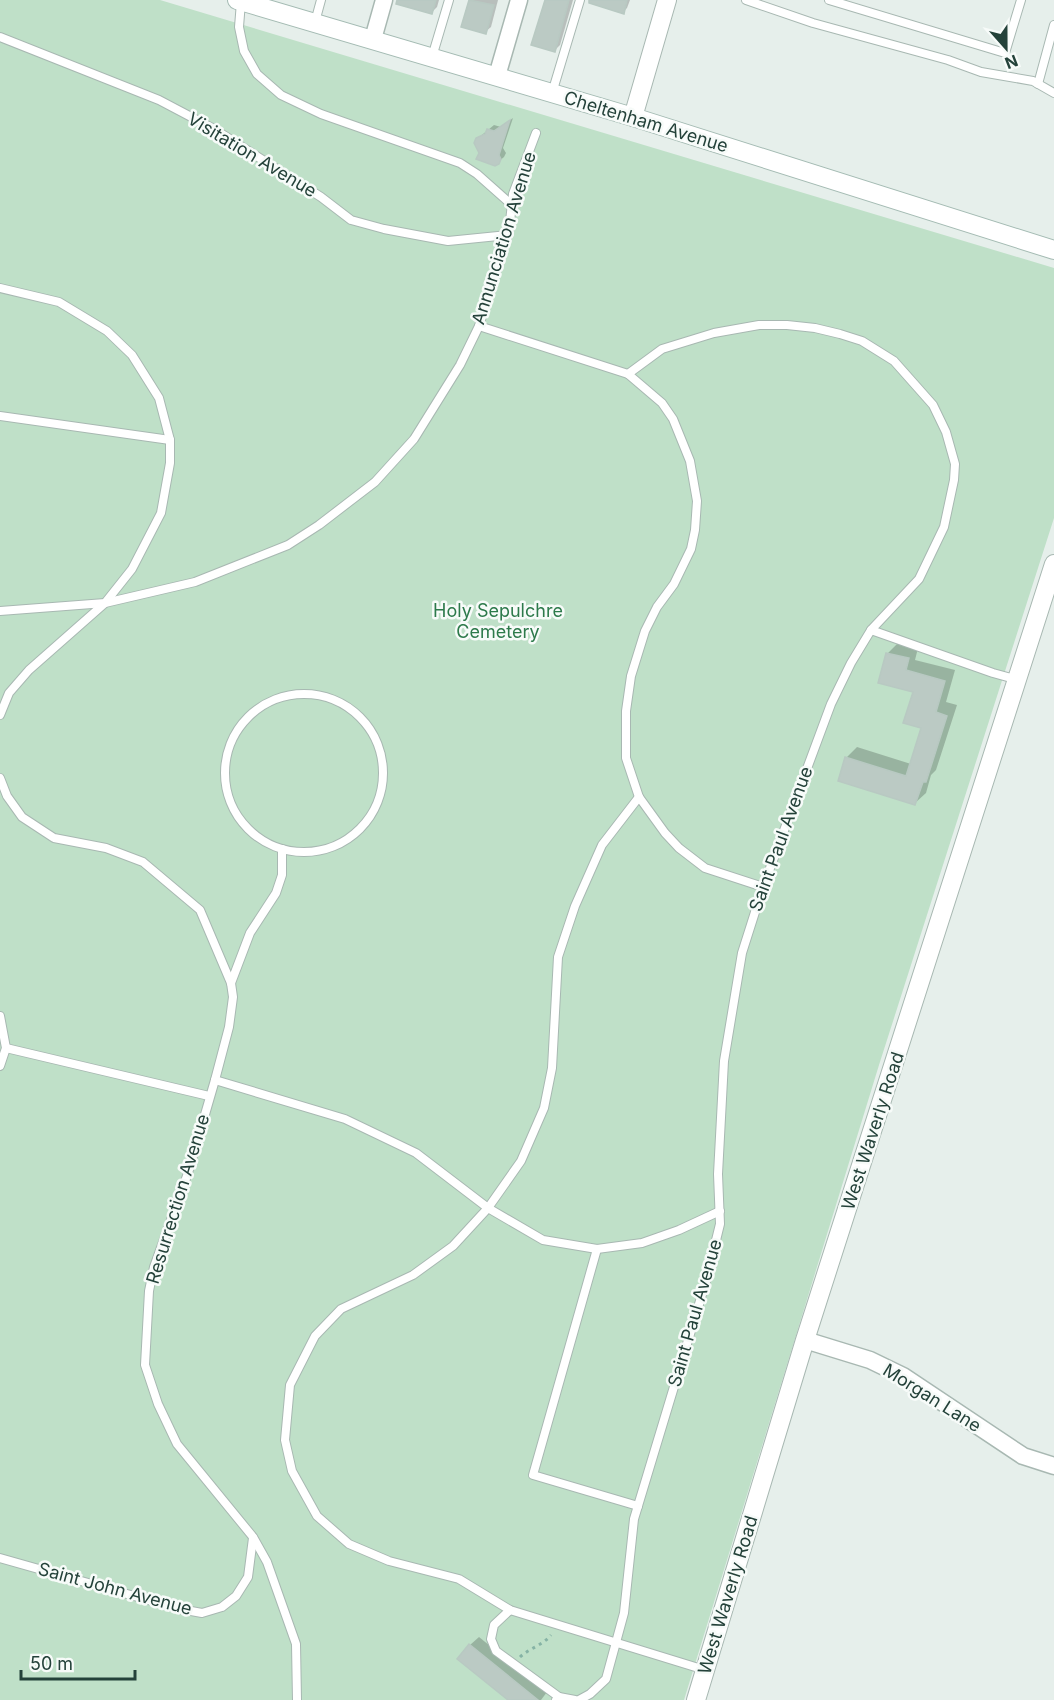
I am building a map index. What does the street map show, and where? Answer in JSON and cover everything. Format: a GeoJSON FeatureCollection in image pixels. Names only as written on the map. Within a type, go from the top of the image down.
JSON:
{"type":"FeatureCollection","features":[{"type":"Feature","properties":{"kind":"street","name":"Cheltenham Avenue"},"geometry":{"type":"LineString","coordinates":[[240,0],[633,117],[1054,250]]}},
{"type":"Feature","properties":{"kind":"street"},"geometry":{"type":"LineString","coordinates":[[373,39],[384,0]]}},
{"type":"Feature","properties":{"kind":"street"},"geometry":{"type":"LineString","coordinates":[[497,76],[519,0]]}},
{"type":"Feature","properties":{"kind":"street"},"geometry":{"type":"LineString","coordinates":[[633,117],[667,0]]}},
{"type":"Feature","properties":{"kind":"street","name":"West Waverly Road"},"geometry":{"type":"LineString","coordinates":[[696,1700],[805,1340],[1054,564]]}},
{"type":"Feature","properties":{"kind":"street","name":"Morgan Lane"},"geometry":{"type":"LineString","coordinates":[[805,1340],[870,1360],[903,1376],[1023,1456],[1054,1466]]}},
{"type":"Feature","properties":{"kind":"lane"},"geometry":{"type":"LineString","coordinates":[[240,0],[239,27],[244,51],[257,74],[281,95],[321,114],[460,163],[477,174],[512,205]]}},
{"type":"Feature","properties":{"kind":"lane"},"geometry":{"type":"LineString","coordinates":[[315,22],[321,0]]}},
{"type":"Feature","properties":{"kind":"lane"},"geometry":{"type":"LineString","coordinates":[[432,57],[449,0]]}},
{"type":"Feature","properties":{"kind":"lane"},"geometry":{"type":"LineString","coordinates":[[552,93],[580,0]]}},
{"type":"Feature","properties":{"kind":"lane"},"geometry":{"type":"LineString","coordinates":[[746,0],[783,14],[981,72],[1033,81],[1054,93]]}},
{"type":"Feature","properties":{"kind":"lane"},"geometry":{"type":"LineString","coordinates":[[829,0],[1005,53],[1021,0]]}},
{"type":"Feature","properties":{"kind":"lane"},"geometry":{"type":"LineString","coordinates":[[1038,84],[1054,25]]}},
{"type":"Feature","properties":{"kind":"lane","name":"Visitation Avenue"},"geometry":{"type":"LineString","coordinates":[[0,37],[159,100],[214,129],[321,197],[351,220],[447,241],[508,234]]}},
{"type":"Feature","properties":{"kind":"lane","name":"Annunciation Avenue"},"geometry":{"type":"LineString","coordinates":[[0,611],[105,603],[146,595],[213,575],[288,545],[319,525],[375,482],[414,439],[460,365],[479,326],[508,234],[513,194],[537,133]]}},
{"type":"Feature","properties":{"kind":"lane"},"geometry":{"type":"LineString","coordinates":[[0,288],[59,302],[106,331],[132,355],[159,398],[170,440],[170,463],[161,513],[132,569],[105,603],[30,670],[9,693],[0,715]]}},
{"type":"Feature","properties":{"kind":"lane","name":"Saint Paul Avenue"},"geometry":{"type":"LineString","coordinates":[[616,1643],[624,1613],[634,1519],[706,1281],[720,1224],[718,1174],[724,1061],[742,953],[762,887],[831,704],[851,663],[872,630],[919,579],[944,527],[955,464],[946,432],[933,405],[894,361],[862,341],[840,334],[815,328],[759,325],[714,333],[662,349],[628,374]]}},
{"type":"Feature","properties":{"kind":"lane"},"geometry":{"type":"LineString","coordinates":[[479,326],[628,374],[662,403],[673,419],[688,455],[698,501],[691,549],[674,584],[657,607],[645,630],[631,676],[626,711],[626,758],[639,797],[664,833],[679,848],[705,868],[762,887]]}},
{"type":"Feature","properties":{"kind":"lane"},"geometry":{"type":"LineString","coordinates":[[0,416],[170,440]]}},
{"type":"Feature","properties":{"kind":"lane"},"geometry":{"type":"LineString","coordinates":[[872,630],[1018,680]]}},
{"type":"Feature","properties":{"kind":"lane"},"geometry":{"type":"LineString","coordinates":[[297,694],[325,696],[348,706],[370,730],[378,745],[383,769],[380,794],[370,817],[353,835],[331,847],[307,852],[282,849],[257,837],[238,818],[226,793],[224,765],[232,739],[248,716],[255,711],[271,701],[297,694]]}},
{"type":"Feature","properties":{"kind":"lane"},"geometry":{"type":"LineString","coordinates":[[0,778],[7,796],[22,817],[46,833],[62,841],[106,848],[143,862],[200,910],[231,982]]}},
{"type":"Feature","properties":{"kind":"lane"},"geometry":{"type":"LineString","coordinates":[[639,797],[602,845],[575,906],[558,957],[552,1068],[544,1108],[521,1161],[488,1208],[453,1246],[413,1275],[340,1309],[315,1336],[290,1385],[285,1440],[292,1471],[317,1516],[349,1544],[389,1561],[459,1579],[510,1610],[705,1670]]}},
{"type":"Feature","properties":{"kind":"lane"},"geometry":{"type":"LineString","coordinates":[[231,982],[250,933],[276,893],[282,875],[282,849]]}},
{"type":"Feature","properties":{"kind":"lane","name":"Resurrection Avenue"},"geometry":{"type":"LineString","coordinates":[[231,982],[233,997],[229,1027],[188,1173],[154,1267],[149,1291],[145,1365],[158,1404],[177,1444],[253,1538],[267,1562],[296,1644],[297,1700]]}},
{"type":"Feature","properties":{"kind":"lane"},"geometry":{"type":"LineString","coordinates":[[0,1016],[6,1048],[0,1066]]}},
{"type":"Feature","properties":{"kind":"lane"},"geometry":{"type":"LineString","coordinates":[[6,1048],[209,1096]]}},
{"type":"Feature","properties":{"kind":"lane"},"geometry":{"type":"LineString","coordinates":[[214,1080],[345,1119],[416,1153],[488,1208],[543,1240],[597,1249],[642,1243],[679,1230],[720,1211]]}},
{"type":"Feature","properties":{"kind":"lane"},"geometry":{"type":"LineString","coordinates":[[597,1249],[533,1475],[638,1506]]}},
{"type":"Feature","properties":{"kind":"lane","name":"Saint John Avenue"},"geometry":{"type":"LineString","coordinates":[[0,1557],[180,1609],[202,1613],[222,1607],[236,1596],[248,1577],[253,1538]]}},
{"type":"Feature","properties":{"kind":"lane"},"geometry":{"type":"LineString","coordinates":[[510,1610],[494,1625],[491,1639],[496,1651],[558,1699],[577,1700],[590,1694],[606,1679],[616,1643]]}},
{"type":"Feature","properties":{"kind":"path"},"geometry":{"type":"LineString","coordinates":[[514,1664],[531,1648],[547,1640],[555,1625]]}},
{"type":"Feature","properties":{"kind":"green space","name":"Holy Sepulchre Cemetery"},"geometry":{"type":"Polygon","coordinates":[[[0,0],[160,0],[1054,268],[1054,518],[879,1065],[684,1700],[0,1700],[0,0]]]}},
{"type":"Feature","properties":{"kind":"building"},"geometry":{"type":"Polygon","coordinates":[[[397,0],[436,0],[432,14],[396,4],[397,0]]]}},
{"type":"Feature","properties":{"kind":"building"},"geometry":{"type":"Polygon","coordinates":[[[469,0],[494,5],[486,34],[461,27],[469,0]]]}},
{"type":"Feature","properties":{"kind":"building"},"geometry":{"type":"Polygon","coordinates":[[[545,0],[569,0],[555,52],[531,45],[545,0]]]}},
{"type":"Feature","properties":{"kind":"building"},"geometry":{"type":"Polygon","coordinates":[[[589,0],[627,0],[624,14],[589,3],[589,0]]]}},
{"type":"Feature","properties":{"kind":"building"},"geometry":{"type":"Polygon","coordinates":[[[510,120],[499,155],[501,159],[499,164],[495,166],[476,159],[479,153],[474,143],[476,138],[485,134],[487,129],[494,131],[510,120]]]}},
{"type":"Feature","properties":{"kind":"building"},"geometry":{"type":"Polygon","coordinates":[[[886,653],[909,658],[906,670],[945,681],[936,712],[947,716],[926,782],[923,782],[915,805],[838,781],[845,757],[906,776],[921,728],[903,723],[913,692],[878,683],[886,653]]]}},
{"type":"Feature","properties":{"kind":"building"},"geometry":{"type":"Polygon","coordinates":[[[469,1644],[538,1700],[508,1700],[457,1659],[469,1644]]]}}]}
